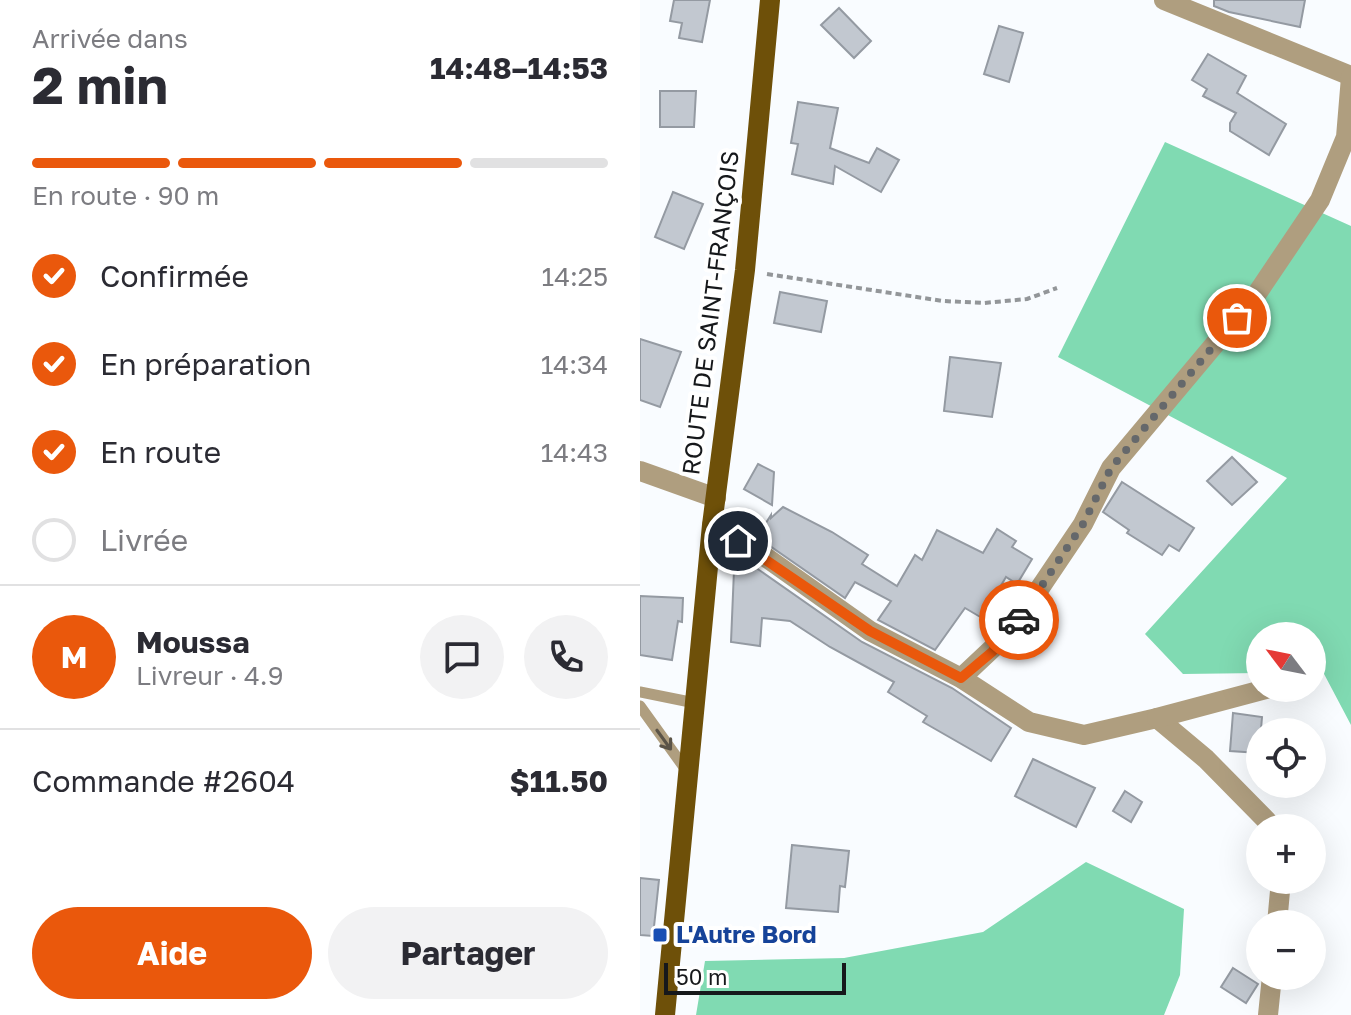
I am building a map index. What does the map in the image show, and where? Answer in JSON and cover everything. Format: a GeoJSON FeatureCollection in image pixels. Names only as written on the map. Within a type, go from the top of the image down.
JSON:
{"type":"FeatureCollection","features":[{"type":"Feature","properties":{"kind":"main road","name":"ROUTE DE SAINT-FRANÇOIS"},"geometry":{"type":"LineString","coordinates":[[665,1015],[712,525],[745,270],[770,0]]}},
{"type":"Feature","properties":{"kind":"street"},"geometry":{"type":"LineString","coordinates":[[961,678],[1011,631],[1083,524],[1111,468],[1256,295],[1320,200],[1346,137],[1351,77],[1164,0]]}},
{"type":"Feature","properties":{"kind":"street"},"geometry":{"type":"LineString","coordinates":[[640,471],[716,498]]}},
{"type":"Feature","properties":{"kind":"street"},"geometry":{"type":"LineString","coordinates":[[712,525],[764,556],[870,631],[961,678],[1029,722],[1084,735],[1246,694]]}},
{"type":"Feature","properties":{"kind":"street"},"geometry":{"type":"LineString","coordinates":[[1157,718],[1206,759],[1260,814]]}},
{"type":"Feature","properties":{"kind":"street"},"geometry":{"type":"LineString","coordinates":[[1268,1015],[1271,990]]}},
{"type":"Feature","properties":{"kind":"lane"},"geometry":{"type":"LineString","coordinates":[[640,692],[695,703]]}},
{"type":"Feature","properties":{"kind":"lane"},"geometry":{"type":"LineString","coordinates":[[640,706],[689,774]]}},
{"type":"Feature","properties":{"kind":"path"},"geometry":{"type":"LineString","coordinates":[[745,270],[943,301],[1004,302],[1027,299],[1057,288]]}},
{"type":"Feature","properties":{"kind":"green space"},"geometry":{"type":"Polygon","coordinates":[[[1165,142],[1351,226],[1351,725],[1326,678],[1326,622],[1246,622],[1246,673],[1183,674],[1145,634],[1287,478],[1058,357],[1165,142]]]}},
{"type":"Feature","properties":{"kind":"green space"},"geometry":{"type":"Polygon","coordinates":[[[1086,862],[1184,909],[1180,975],[1164,1015],[696,1015],[705,961],[844,958],[983,932],[1086,862]]]}},
{"type":"Feature","properties":{"kind":"building"},"geometry":{"type":"Polygon","coordinates":[[[674,0],[710,0],[702,42],[679,38],[682,23],[670,21],[674,0]]]}},
{"type":"Feature","properties":{"kind":"building"},"geometry":{"type":"Polygon","coordinates":[[[1214,0],[1305,0],[1300,27],[1229,12],[1214,6],[1214,0]]]}},
{"type":"Feature","properties":{"kind":"building"},"geometry":{"type":"Polygon","coordinates":[[[839,8],[871,41],[854,58],[821,25],[839,8]]]}},
{"type":"Feature","properties":{"kind":"building"},"geometry":{"type":"Polygon","coordinates":[[[999,26],[1023,33],[1009,82],[984,74],[999,26]]]}},
{"type":"Feature","properties":{"kind":"building"},"geometry":{"type":"Polygon","coordinates":[[[1208,54],[1246,76],[1237,93],[1286,124],[1269,155],[1230,131],[1230,123],[1236,113],[1203,96],[1207,89],[1192,80],[1208,54]]]}},
{"type":"Feature","properties":{"kind":"building"},"geometry":{"type":"Polygon","coordinates":[[[660,91],[696,91],[694,127],[660,127],[660,91]]]}},
{"type":"Feature","properties":{"kind":"building"},"geometry":{"type":"Polygon","coordinates":[[[798,102],[838,108],[830,148],[869,163],[877,148],[899,160],[881,192],[835,166],[833,184],[792,174],[798,144],[791,143],[798,102]]]}},
{"type":"Feature","properties":{"kind":"building"},"geometry":{"type":"Polygon","coordinates":[[[673,192],[703,204],[684,249],[655,237],[673,192]]]}},
{"type":"Feature","properties":{"kind":"building"},"geometry":{"type":"Polygon","coordinates":[[[780,292],[827,301],[821,332],[774,323],[780,292]]]}},
{"type":"Feature","properties":{"kind":"building"},"geometry":{"type":"Polygon","coordinates":[[[640,339],[681,352],[660,407],[640,400],[640,339]]]}},
{"type":"Feature","properties":{"kind":"building"},"geometry":{"type":"Polygon","coordinates":[[[950,357],[1001,363],[992,417],[944,411],[950,357]]]}},
{"type":"Feature","properties":{"kind":"building"},"geometry":{"type":"Polygon","coordinates":[[[1232,457],[1257,482],[1232,505],[1207,481],[1232,457]]]}},
{"type":"Feature","properties":{"kind":"building"},"geometry":{"type":"Polygon","coordinates":[[[758,464],[774,472],[772,505],[744,489],[758,464]]]}},
{"type":"Feature","properties":{"kind":"building"},"geometry":{"type":"Polygon","coordinates":[[[1122,482],[1194,528],[1179,551],[1169,545],[1162,555],[1127,533],[1129,530],[1103,512],[1122,482]]]}},
{"type":"Feature","properties":{"kind":"building"},"geometry":{"type":"Polygon","coordinates":[[[783,507],[868,555],[862,564],[897,586],[915,555],[922,560],[937,530],[983,553],[997,529],[1016,541],[1012,547],[1032,559],[1017,584],[1006,577],[982,618],[965,608],[935,650],[878,620],[891,601],[855,582],[845,598],[757,537],[771,515],[771,518],[783,507]]]}},
{"type":"Feature","properties":{"kind":"building"},"geometry":{"type":"Polygon","coordinates":[[[742,558],[862,642],[952,688],[1011,728],[991,761],[923,722],[927,716],[888,692],[894,682],[790,621],[762,618],[760,646],[731,642],[734,570],[742,558]]]}},
{"type":"Feature","properties":{"kind":"building"},"geometry":{"type":"Polygon","coordinates":[[[640,596],[683,598],[682,622],[678,621],[672,660],[640,655],[640,596]]]}},
{"type":"Feature","properties":{"kind":"building"},"geometry":{"type":"Polygon","coordinates":[[[1233,713],[1262,717],[1246,718],[1246,752],[1230,751],[1233,713]]]}},
{"type":"Feature","properties":{"kind":"building"},"geometry":{"type":"Polygon","coordinates":[[[1033,759],[1095,788],[1076,827],[1015,796],[1033,759]]]}},
{"type":"Feature","properties":{"kind":"building"},"geometry":{"type":"Polygon","coordinates":[[[1125,791],[1142,802],[1131,822],[1113,811],[1125,791]]]}},
{"type":"Feature","properties":{"kind":"building"},"geometry":{"type":"Polygon","coordinates":[[[792,845],[849,851],[845,887],[840,886],[838,912],[786,908],[792,845]]]}},
{"type":"Feature","properties":{"kind":"building"},"geometry":{"type":"Polygon","coordinates":[[[640,878],[659,880],[653,936],[640,935],[640,878]]]}},
{"type":"Feature","properties":{"kind":"building"},"geometry":{"type":"Polygon","coordinates":[[[1233,968],[1246,976],[1246,990],[1254,990],[1246,1003],[1221,987],[1233,968]]]}},
{"type":"Feature","properties":{"kind":"way so far"},"geometry":{"type":"LineString","coordinates":[[1019,620],[1083,524],[1111,468],[1237,318]]}},
{"type":"Feature","properties":{"kind":"place","name":"L'Autre Bord"},"geometry":{"type":"Point","coordinates":[660,935]}},
{"type":"Feature","properties":{"kind":"route"},"geometry":{"type":"LineString","coordinates":[[738,541],[870,631],[961,678],[992,652],[1019,620]]}}]}
